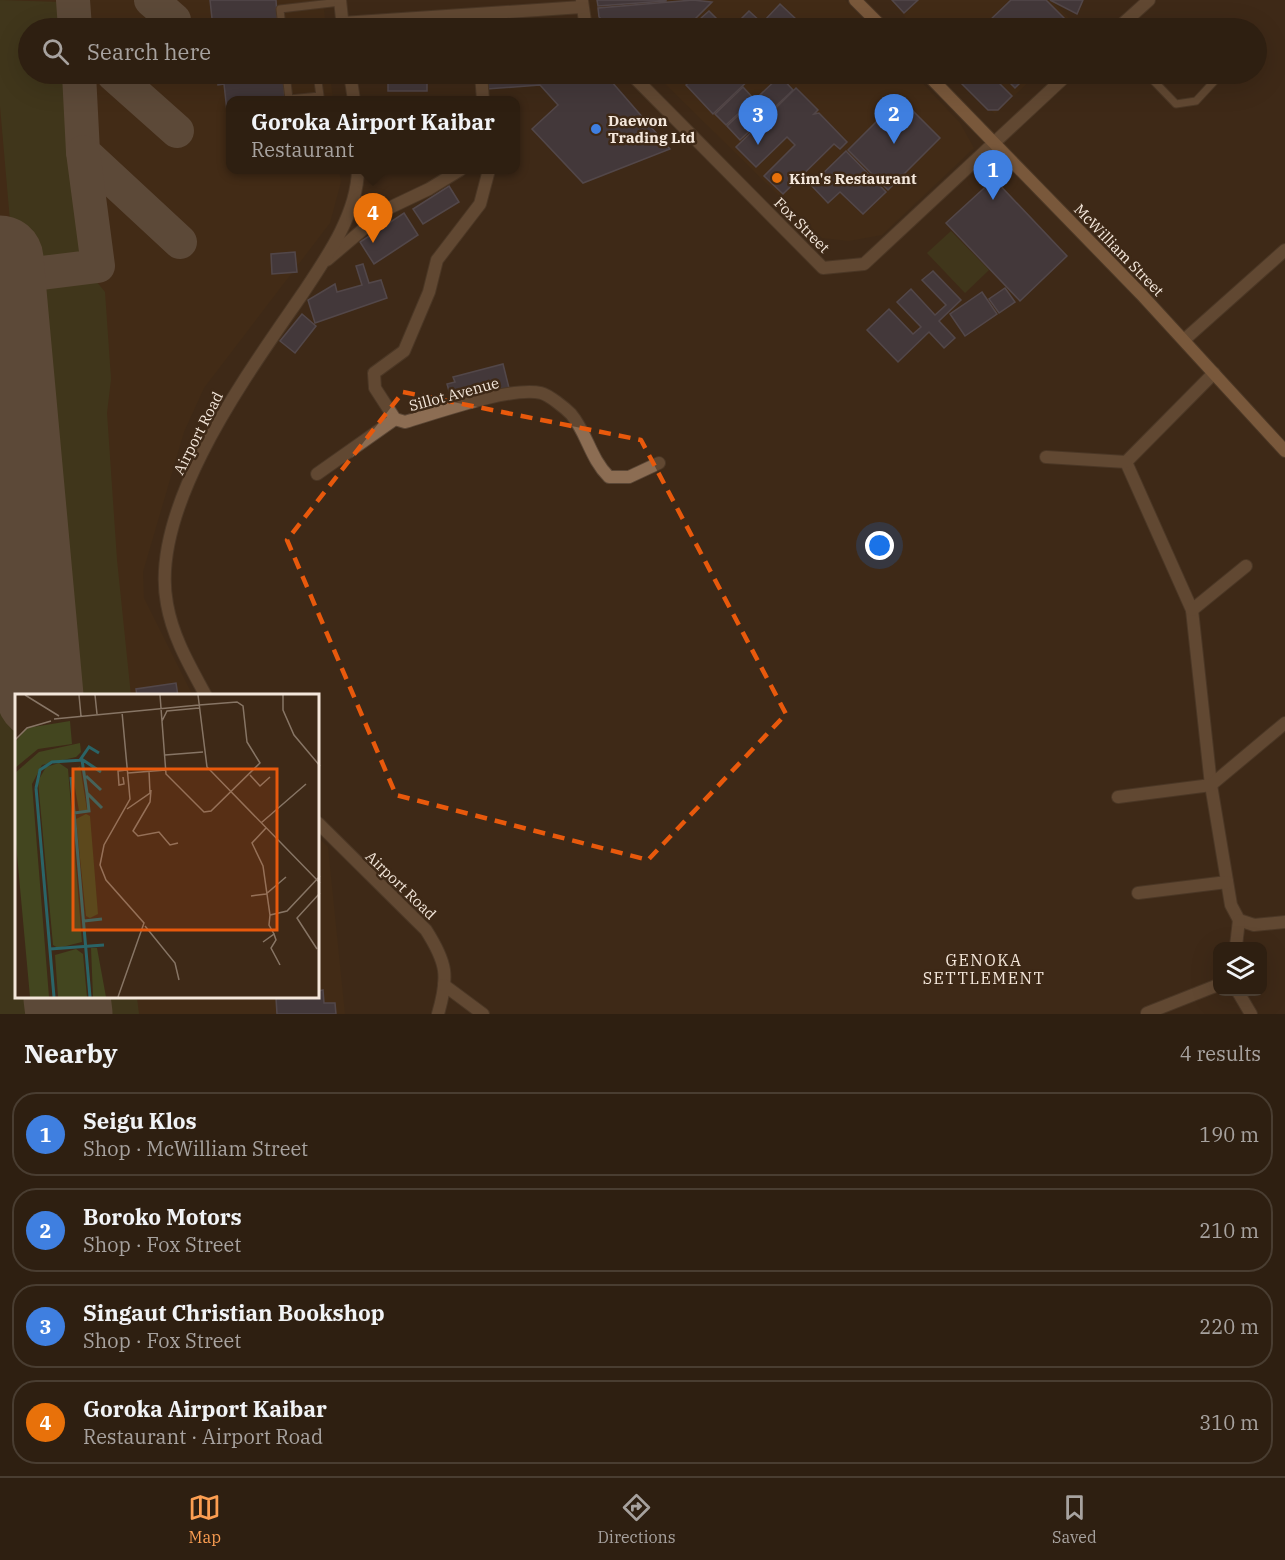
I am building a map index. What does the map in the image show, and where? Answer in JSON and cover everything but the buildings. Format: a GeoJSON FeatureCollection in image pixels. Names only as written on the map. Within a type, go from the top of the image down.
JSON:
{"type":"FeatureCollection","features":[{"type":"Feature","properties":{"kind":"street"},"geometry":{"type":"LineString","coordinates":[[855,0],[873,18]]}},
{"type":"Feature","properties":{"kind":"street"},"geometry":{"type":"LineString","coordinates":[[1129,18],[1149,0]]}},
{"type":"Feature","properties":{"kind":"street"},"geometry":{"type":"LineString","coordinates":[[340,1],[341,18]]}},
{"type":"Feature","properties":{"kind":"street"},"geometry":{"type":"LineString","coordinates":[[439,18],[582,4]]}},
{"type":"Feature","properties":{"kind":"street","name":"Fox Street"},"geometry":{"type":"LineString","coordinates":[[641,84],[823,268],[864,264],[993,141]]}},
{"type":"Feature","properties":{"kind":"street","name":"McWilliam Street"},"geometry":{"type":"LineString","coordinates":[[937,84],[1184,340],[1285,452]]}},
{"type":"Feature","properties":{"kind":"street"},"geometry":{"type":"LineString","coordinates":[[993,141],[1057,84]]}},
{"type":"Feature","properties":{"kind":"street","name":"Airport Road"},"geometry":{"type":"LineString","coordinates":[[205,694],[174,634],[166,602],[164,573],[176,518],[190,479],[222,413],[322,265],[348,214],[357,188],[358,174]]}},
{"type":"Feature","properties":{"kind":"street"},"geometry":{"type":"LineString","coordinates":[[322,265],[387,209],[429,189],[453,174]]}},
{"type":"Feature","properties":{"kind":"street","name":"Sillot Avenue"},"geometry":{"type":"LineString","coordinates":[[488,174],[480,204],[437,260],[429,292],[404,351],[374,372],[375,388],[395,419],[405,422],[517,393],[542,393],[570,413],[583,434],[596,464],[609,477],[629,477],[659,463]]}},
{"type":"Feature","properties":{"kind":"street"},"geometry":{"type":"LineString","coordinates":[[1184,340],[1285,250]]}},
{"type":"Feature","properties":{"kind":"street"},"geometry":{"type":"LineString","coordinates":[[1046,457],[1126,462],[1214,373]]}},
{"type":"Feature","properties":{"kind":"street"},"geometry":{"type":"LineString","coordinates":[[317,474],[395,419]]}},
{"type":"Feature","properties":{"kind":"street"},"geometry":{"type":"LineString","coordinates":[[1126,462],[1192,610],[1211,785],[1231,905],[1239,920],[1236,942]]}},
{"type":"Feature","properties":{"kind":"street"},"geometry":{"type":"LineString","coordinates":[[1192,610],[1246,566]]}},
{"type":"Feature","properties":{"kind":"street"},"geometry":{"type":"LineString","coordinates":[[1118,797],[1211,785],[1285,723]]}},
{"type":"Feature","properties":{"kind":"street","name":"Airport Road"},"geometry":{"type":"LineString","coordinates":[[320,825],[426,930],[438,949],[446,970],[438,1014]]}},
{"type":"Feature","properties":{"kind":"street"},"geometry":{"type":"LineString","coordinates":[[1138,893],[1227,882]]}},
{"type":"Feature","properties":{"kind":"street"},"geometry":{"type":"LineString","coordinates":[[1239,920],[1254,925],[1285,922]]}},
{"type":"Feature","properties":{"kind":"street"},"geometry":{"type":"LineString","coordinates":[[444,985],[467,1008],[483,1014]]}},
{"type":"Feature","properties":{"kind":"street"},"geometry":{"type":"LineString","coordinates":[[1147,1013],[1213,987]]}},
{"type":"Feature","properties":{"kind":"street"},"geometry":{"type":"LineString","coordinates":[[1240,996],[1251,1014]]}},
{"type":"Feature","properties":{"kind":"lane"},"geometry":{"type":"LineString","coordinates":[[281,18],[280,9],[340,1]]}},
{"type":"Feature","properties":{"kind":"lane"},"geometry":{"type":"LineString","coordinates":[[1157,84],[1176,104],[1196,101],[1212,84]]}},
{"type":"Feature","properties":{"kind":"highlighted area"},"geometry":{"type":"Polygon","coordinates":[[[403,392],[641,440],[786,714],[648,860],[396,795],[287,540],[403,392]]]}},
{"type":"Feature","properties":{"kind":"shaded area"},"geometry":{"type":"Polygon","coordinates":[[[0,0],[323,0],[325,18],[18,18],[18,84],[331,84],[333,96],[226,96],[226,174],[340,174],[341,182],[330,223],[204,388],[184,432],[143,572],[144,598],[192,694],[15,694],[15,999],[320,999],[320,839],[328,847],[345,1014],[0,1014],[0,0]]]}},
{"type":"Feature","properties":{"kind":"shaded area"},"geometry":{"type":"Polygon","coordinates":[[[596,0],[845,0],[862,18],[600,18],[596,0]]]}},
{"type":"Feature","properties":{"kind":"shaded area"},"geometry":{"type":"Polygon","coordinates":[[[891,0],[1051,0],[1069,18],[906,18],[891,0]]]}},
{"type":"Feature","properties":{"kind":"shaded area"},"geometry":{"type":"Polygon","coordinates":[[[665,84],[923,84],[960,123],[974,148],[882,235],[849,241],[822,238],[665,84]]]}},
{"type":"Feature","properties":{"kind":"shaded area"},"geometry":{"type":"Polygon","coordinates":[[[964,84],[1026,84],[995,114],[964,84]]]}},
{"type":"Feature","properties":{"kind":"green space"},"geometry":{"type":"Polygon","coordinates":[[[0,0],[60,2],[62,18],[18,18],[18,84],[69,84],[87,257],[82,261],[34,266],[17,264],[13,255],[0,106],[0,0]]]}},
{"type":"Feature","properties":{"kind":"green space"},"geometry":{"type":"Polygon","coordinates":[[[951,231],[989,270],[965,293],[927,253],[951,231]]]}},
{"type":"Feature","properties":{"kind":"green space"},"geometry":{"type":"Polygon","coordinates":[[[80,280],[96,281],[105,292],[111,379],[107,413],[117,560],[131,694],[56,694],[19,314],[22,300],[33,287],[80,280]]]}},
{"type":"Feature","properties":{"kind":"green space"},"geometry":{"type":"Polygon","coordinates":[[[0,433],[22,694],[15,694],[15,999],[47,999],[49,1014],[0,1014],[0,433]]]}},
{"type":"Feature","properties":{"kind":"green space"},"geometry":{"type":"Polygon","coordinates":[[[93,999],[137,999],[139,1014],[95,1014],[93,999]]]}},
{"type":"Feature","properties":{"kind":"taxiway"},"geometry":{"type":"LineString","coordinates":[[73,0],[74,18]]}},
{"type":"Feature","properties":{"kind":"taxiway"},"geometry":{"type":"LineString","coordinates":[[151,0],[172,18]]}},
{"type":"Feature","properties":{"kind":"taxiway"},"geometry":{"type":"LineString","coordinates":[[80,84],[83,152],[180,242]]}},
{"type":"Feature","properties":{"kind":"taxiway"},"geometry":{"type":"LineString","coordinates":[[124,84],[177,131]]}},
{"type":"Feature","properties":{"kind":"taxiway"},"geometry":{"type":"LineString","coordinates":[[2,278],[98,266],[83,152]]}},
{"type":"Feature","properties":{"kind":"runway"},"geometry":{"type":"LineString","coordinates":[[0,259],[40,694]]}},
{"type":"Feature","properties":{"kind":"runway"},"geometry":{"type":"LineString","coordinates":[[67,999],[69,1014]]}},
{"type":"Feature","properties":{"kind":"place","name":"Daewon Trading Ltd"},"geometry":{"type":"Point","coordinates":[596,129]}},
{"type":"Feature","properties":{"kind":"place","name":"Boroko Motors"},"geometry":{"type":"Point","coordinates":[894,144]}},
{"type":"Feature","properties":{"kind":"place","name":"Singaut Christian Bookshop"},"geometry":{"type":"Point","coordinates":[758,145]}},
{"type":"Feature","properties":{"kind":"place","name":"Kim's Restaurant"},"geometry":{"type":"Point","coordinates":[777,178]}},
{"type":"Feature","properties":{"kind":"place","name":"Seigu Klos"},"geometry":{"type":"Point","coordinates":[993,200]}},
{"type":"Feature","properties":{"kind":"place","name":"Goroka Airport Kaibar"},"geometry":{"type":"Point","coordinates":[373,243]}},
{"type":"Feature","properties":{"kind":"district","name":"GENOKA SETTLEMENT"},"geometry":{"type":"Point","coordinates":[984,969]}}]}
